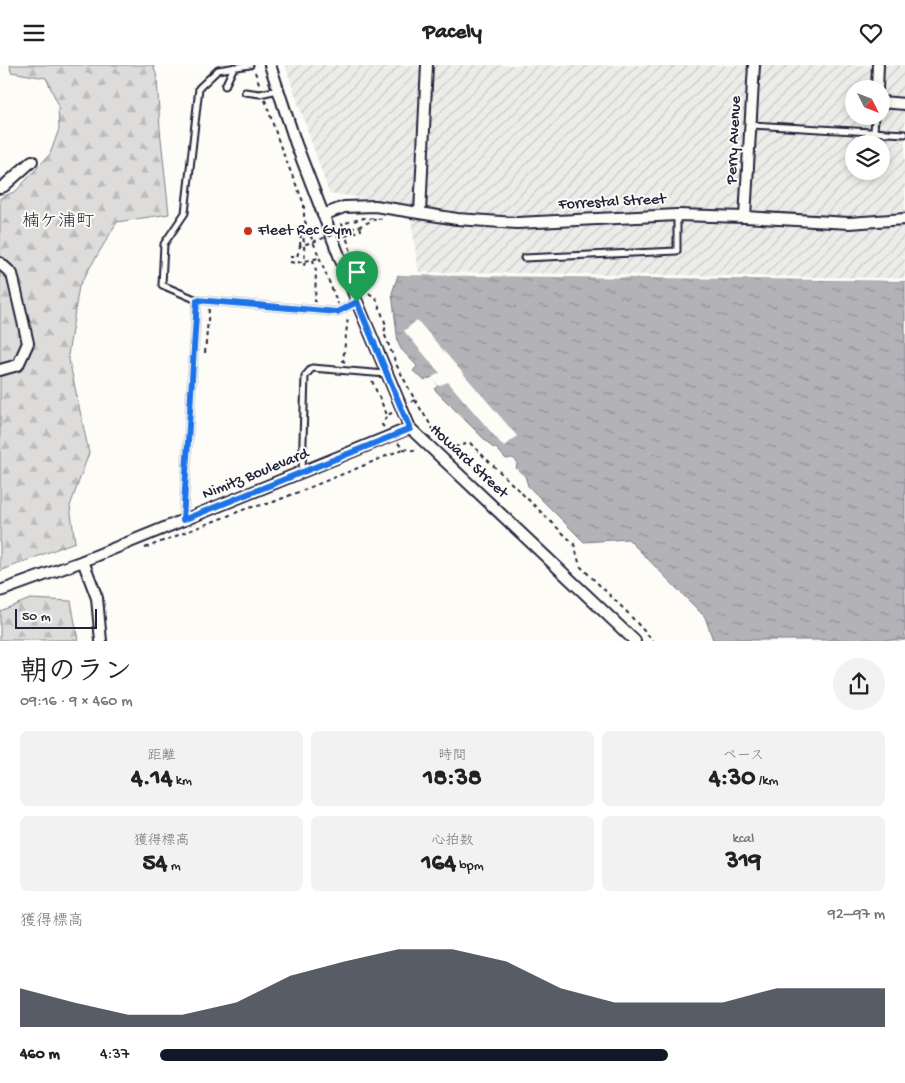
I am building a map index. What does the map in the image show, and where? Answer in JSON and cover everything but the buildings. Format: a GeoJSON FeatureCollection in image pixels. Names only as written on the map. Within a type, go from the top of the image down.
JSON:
{"type":"FeatureCollection","features":[{"type":"Feature","properties":{"kind":"street","name":"Howard Street"},"geometry":{"type":"LineString","coordinates":[[270,65],[296,144],[323,215],[410,429],[635,641]]}},
{"type":"Feature","properties":{"kind":"street"},"geometry":{"type":"LineString","coordinates":[[420,213],[427,65]]}},
{"type":"Feature","properties":{"kind":"street","name":"Perry Avenue"},"geometry":{"type":"LineString","coordinates":[[746,217],[754,65]]}},
{"type":"Feature","properties":{"kind":"street"},"geometry":{"type":"LineString","coordinates":[[877,80],[878,65]]}},
{"type":"Feature","properties":{"kind":"street"},"geometry":{"type":"LineString","coordinates":[[890,103],[905,104]]}},
{"type":"Feature","properties":{"kind":"street"},"geometry":{"type":"LineString","coordinates":[[0,188],[32,161]]}},
{"type":"Feature","properties":{"kind":"street","name":"Forrestal Street"},"geometry":{"type":"LineString","coordinates":[[323,215],[344,207],[375,206],[420,213],[446,221],[457,219],[517,223],[677,215],[849,223],[905,219]]}},
{"type":"Feature","properties":{"kind":"street"},"geometry":{"type":"LineString","coordinates":[[0,263],[12,274],[28,343],[18,365],[0,370]]}},
{"type":"Feature","properties":{"kind":"street","name":"Nimitz Boulevard"},"geometry":{"type":"LineString","coordinates":[[0,591],[83,561],[410,429]]}},
{"type":"Feature","properties":{"kind":"street"},"geometry":{"type":"LineString","coordinates":[[83,561],[97,598],[101,641]]}},
{"type":"Feature","properties":{"kind":"lane"},"geometry":{"type":"LineString","coordinates":[[250,65],[218,70],[199,88],[185,213],[164,244],[162,285],[197,300],[337,312],[357,302]]}},
{"type":"Feature","properties":{"kind":"lane"},"geometry":{"type":"LineString","coordinates":[[225,86],[234,67]]}},
{"type":"Feature","properties":{"kind":"lane"},"geometry":{"type":"LineString","coordinates":[[245,92],[260,94],[278,90]]}},
{"type":"Feature","properties":{"kind":"lane"},"geometry":{"type":"LineString","coordinates":[[751,125],[905,134]]}},
{"type":"Feature","properties":{"kind":"lane"},"geometry":{"type":"LineString","coordinates":[[874,125],[874,132]]}},
{"type":"Feature","properties":{"kind":"lane"},"geometry":{"type":"LineString","coordinates":[[524,258],[677,251],[677,215]]}},
{"type":"Feature","properties":{"kind":"lane"},"geometry":{"type":"LineString","coordinates":[[183,520],[197,300]]}},
{"type":"Feature","properties":{"kind":"lane"},"geometry":{"type":"LineString","coordinates":[[302,472],[305,376],[312,368],[387,374]]}},
{"type":"Feature","properties":{"kind":"path"},"geometry":{"type":"LineString","coordinates":[[255,72],[260,86]]}},
{"type":"Feature","properties":{"kind":"path"},"geometry":{"type":"LineString","coordinates":[[265,100],[281,148],[304,204],[304,219],[341,309]]}},
{"type":"Feature","properties":{"kind":"path"},"geometry":{"type":"LineString","coordinates":[[300,246],[360,226],[376,219],[364,218],[342,224],[345,236],[353,259]]}},
{"type":"Feature","properties":{"kind":"path"},"geometry":{"type":"LineString","coordinates":[[345,236],[361,230],[360,226]]}},
{"type":"Feature","properties":{"kind":"path"},"geometry":{"type":"LineString","coordinates":[[290,257],[297,257],[301,231],[303,231],[305,261],[303,270]]}},
{"type":"Feature","properties":{"kind":"path"},"geometry":{"type":"LineString","coordinates":[[303,239],[311,237]]}},
{"type":"Feature","properties":{"kind":"path"},"geometry":{"type":"LineString","coordinates":[[290,262],[296,263],[319,258]]}},
{"type":"Feature","properties":{"kind":"path"},"geometry":{"type":"LineString","coordinates":[[313,260],[316,271],[315,306]]}},
{"type":"Feature","properties":{"kind":"path"},"geometry":{"type":"LineString","coordinates":[[365,265],[356,267],[367,292],[376,298],[386,325],[384,333],[397,366],[435,432],[452,448],[470,443],[574,544],[580,566],[627,612],[653,641]]}},
{"type":"Feature","properties":{"kind":"path"},"geometry":{"type":"LineString","coordinates":[[332,304],[336,300]]}},
{"type":"Feature","properties":{"kind":"path"},"geometry":{"type":"LineString","coordinates":[[205,353],[209,306]]}},
{"type":"Feature","properties":{"kind":"path"},"geometry":{"type":"LineString","coordinates":[[343,361],[348,317],[344,313]]}},
{"type":"Feature","properties":{"kind":"path"},"geometry":{"type":"LineString","coordinates":[[370,378],[387,415],[394,412]]}},
{"type":"Feature","properties":{"kind":"path"},"geometry":{"type":"LineString","coordinates":[[408,404],[415,400]]}},
{"type":"Feature","properties":{"kind":"path"},"geometry":{"type":"LineString","coordinates":[[142,549],[248,508],[271,503],[403,449]]}},
{"type":"Feature","properties":{"kind":"shaded area"},"geometry":{"type":"Polygon","coordinates":[[[285,65],[905,65],[905,280],[419,274],[409,205],[329,193],[285,65]]]}},
{"type":"Feature","properties":{"kind":"green space"},"geometry":{"type":"Polygon","coordinates":[[[10,65],[153,65],[157,77],[160,129],[169,214],[117,222],[79,286],[68,355],[89,453],[70,506],[75,542],[0,571],[0,198],[16,191],[50,154],[59,129],[58,104],[46,78],[11,72],[10,65]]]}},
{"type":"Feature","properties":{"kind":"green space"},"geometry":{"type":"Polygon","coordinates":[[[30,599],[71,601],[78,640],[0,640],[0,611],[30,599]]]}},
{"type":"Feature","properties":{"kind":"water"},"geometry":{"type":"Polygon","coordinates":[[[398,275],[905,281],[905,640],[713,640],[705,617],[628,539],[584,542],[528,486],[525,476],[516,468],[516,460],[512,458],[506,459],[497,449],[492,447],[434,389],[438,386],[433,377],[424,380],[413,371],[417,366],[401,349],[398,343],[392,293],[398,275]]]}},
{"type":"Feature","properties":{"kind":"pier"},"geometry":{"type":"Polygon","coordinates":[[[400,273],[905,278],[905,281],[398,275],[400,273]]]}},
{"type":"Feature","properties":{"kind":"pier"},"geometry":{"type":"Polygon","coordinates":[[[417,320],[517,436],[504,447],[448,382],[438,386],[432,377],[440,373],[404,331],[417,320]]]}},
{"type":"Feature","properties":{"kind":"place","name":"Fleet Rec Gym"},"geometry":{"type":"Point","coordinates":[248,231]}},
{"type":"Feature","properties":{"kind":"district","name":"楠ケ浦町"},"geometry":{"type":"Point","coordinates":[58,222]}},
{"type":"Feature","properties":{"kind":"route"},"geometry":{"type":"LineString","coordinates":[[197,300],[337,312],[357,302],[410,429],[183,520],[197,300]]}}]}
